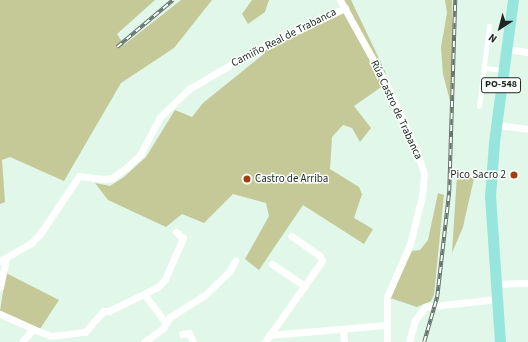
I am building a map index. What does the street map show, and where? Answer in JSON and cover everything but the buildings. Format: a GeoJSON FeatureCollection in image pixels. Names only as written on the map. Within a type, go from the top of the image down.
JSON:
{"type":"FeatureCollection","features":[{"type":"Feature","properties":{"kind":"main road","name":"PO-548"},"geometry":{"type":"LineString","coordinates":[[500,342],[490,197],[503,70],[513,0]]}},
{"type":"Feature","properties":{"kind":"street","name":"Rúa Castro de Trabanca"},"geometry":{"type":"LineString","coordinates":[[340,0],[386,83],[416,149],[424,174],[422,196],[412,237],[387,297],[387,342]]}},
{"type":"Feature","properties":{"kind":"street","name":"Camiño Real de Trabanca"},"geometry":{"type":"LineString","coordinates":[[3,260],[31,244],[40,234],[79,176],[105,180],[112,178],[126,168],[140,155],[160,117],[189,89],[254,51],[345,8]]}},
{"type":"Feature","properties":{"kind":"street"},"geometry":{"type":"LineString","coordinates":[[479,106],[489,26]]}},
{"type":"Feature","properties":{"kind":"street"},"geometry":{"type":"LineString","coordinates":[[506,49],[528,52]]}},
{"type":"Feature","properties":{"kind":"street"},"geometry":{"type":"LineString","coordinates":[[484,68],[503,70]]}},
{"type":"Feature","properties":{"kind":"street"},"geometry":{"type":"LineString","coordinates":[[497,125],[528,129]]}},
{"type":"Feature","properties":{"kind":"street"},"geometry":{"type":"LineString","coordinates":[[0,314],[33,329],[60,338],[85,332],[103,312],[158,287],[165,279],[183,238],[176,232]]}},
{"type":"Feature","properties":{"kind":"street"},"geometry":{"type":"LineString","coordinates":[[267,339],[305,286],[322,259],[292,236]]}},
{"type":"Feature","properties":{"kind":"street"},"geometry":{"type":"LineString","coordinates":[[0,288],[3,260]]}},
{"type":"Feature","properties":{"kind":"street"},"geometry":{"type":"LineString","coordinates":[[144,342],[163,328],[165,322],[205,295],[229,272],[235,261]]}},
{"type":"Feature","properties":{"kind":"street"},"geometry":{"type":"LineString","coordinates":[[272,264],[305,286]]}},
{"type":"Feature","properties":{"kind":"street"},"geometry":{"type":"LineString","coordinates":[[496,284],[527,283]]}},
{"type":"Feature","properties":{"kind":"street"},"geometry":{"type":"LineString","coordinates":[[144,294],[165,322]]}},
{"type":"Feature","properties":{"kind":"street"},"geometry":{"type":"LineString","coordinates":[[409,342],[415,320],[425,307],[497,299]]}},
{"type":"Feature","properties":{"kind":"street"},"geometry":{"type":"LineString","coordinates":[[267,339],[303,338],[343,330],[386,325]]}},
{"type":"Feature","properties":{"kind":"street"},"geometry":{"type":"LineString","coordinates":[[22,342],[33,329]]}},
{"type":"Feature","properties":{"kind":"street"},"geometry":{"type":"LineString","coordinates":[[343,330],[344,342]]}},
{"type":"Feature","properties":{"kind":"street"},"geometry":{"type":"LineString","coordinates":[[182,334],[189,333],[193,342]]}},
{"type":"Feature","properties":{"kind":"green space"},"geometry":{"type":"Polygon","coordinates":[[[0,0],[155,0],[117,34],[124,45],[181,0],[212,0],[174,48],[121,83],[64,181],[10,157],[2,160],[5,202],[0,204],[0,0]]]}},
{"type":"Feature","properties":{"kind":"green space"},"geometry":{"type":"Polygon","coordinates":[[[252,0],[269,0],[265,12],[248,24],[242,14],[252,0]]]}},
{"type":"Feature","properties":{"kind":"green space"},"geometry":{"type":"Polygon","coordinates":[[[340,0],[351,0],[385,71],[387,83],[354,106],[371,128],[360,142],[352,128],[343,125],[332,137],[330,169],[359,187],[362,194],[354,218],[373,229],[364,244],[303,205],[259,270],[245,259],[269,216],[266,203],[233,194],[204,223],[182,214],[166,227],[108,200],[95,183],[110,186],[124,177],[146,157],[175,110],[192,117],[203,103],[265,53],[261,47],[344,8],[340,0]]]}},
{"type":"Feature","properties":{"kind":"green space"},"geometry":{"type":"Polygon","coordinates":[[[445,0],[452,0],[453,50],[450,101],[443,74],[441,47],[447,13],[445,0]]]}},
{"type":"Feature","properties":{"kind":"green space"},"geometry":{"type":"Polygon","coordinates":[[[457,175],[474,178],[463,227],[452,253],[457,175]]]}},
{"type":"Feature","properties":{"kind":"green space"},"geometry":{"type":"Polygon","coordinates":[[[438,193],[444,195],[434,295],[431,301],[417,307],[390,298],[412,251],[420,250],[428,240],[438,193]]]}},
{"type":"Feature","properties":{"kind":"green space"},"geometry":{"type":"Polygon","coordinates":[[[6,273],[59,300],[40,329],[0,311],[6,273]]]}},
{"type":"Feature","properties":{"kind":"railway"},"geometry":{"type":"LineString","coordinates":[[117,47],[173,0]]}},
{"type":"Feature","properties":{"kind":"railway"},"geometry":{"type":"LineString","coordinates":[[424,342],[437,297],[449,191],[455,0]]}},
{"type":"Feature","properties":{"kind":"place","name":"Pico Sacro 2"},"geometry":{"type":"Point","coordinates":[514,175]}},
{"type":"Feature","properties":{"kind":"place","name":"Castro de Arriba"},"geometry":{"type":"Point","coordinates":[247,179]}}]}
